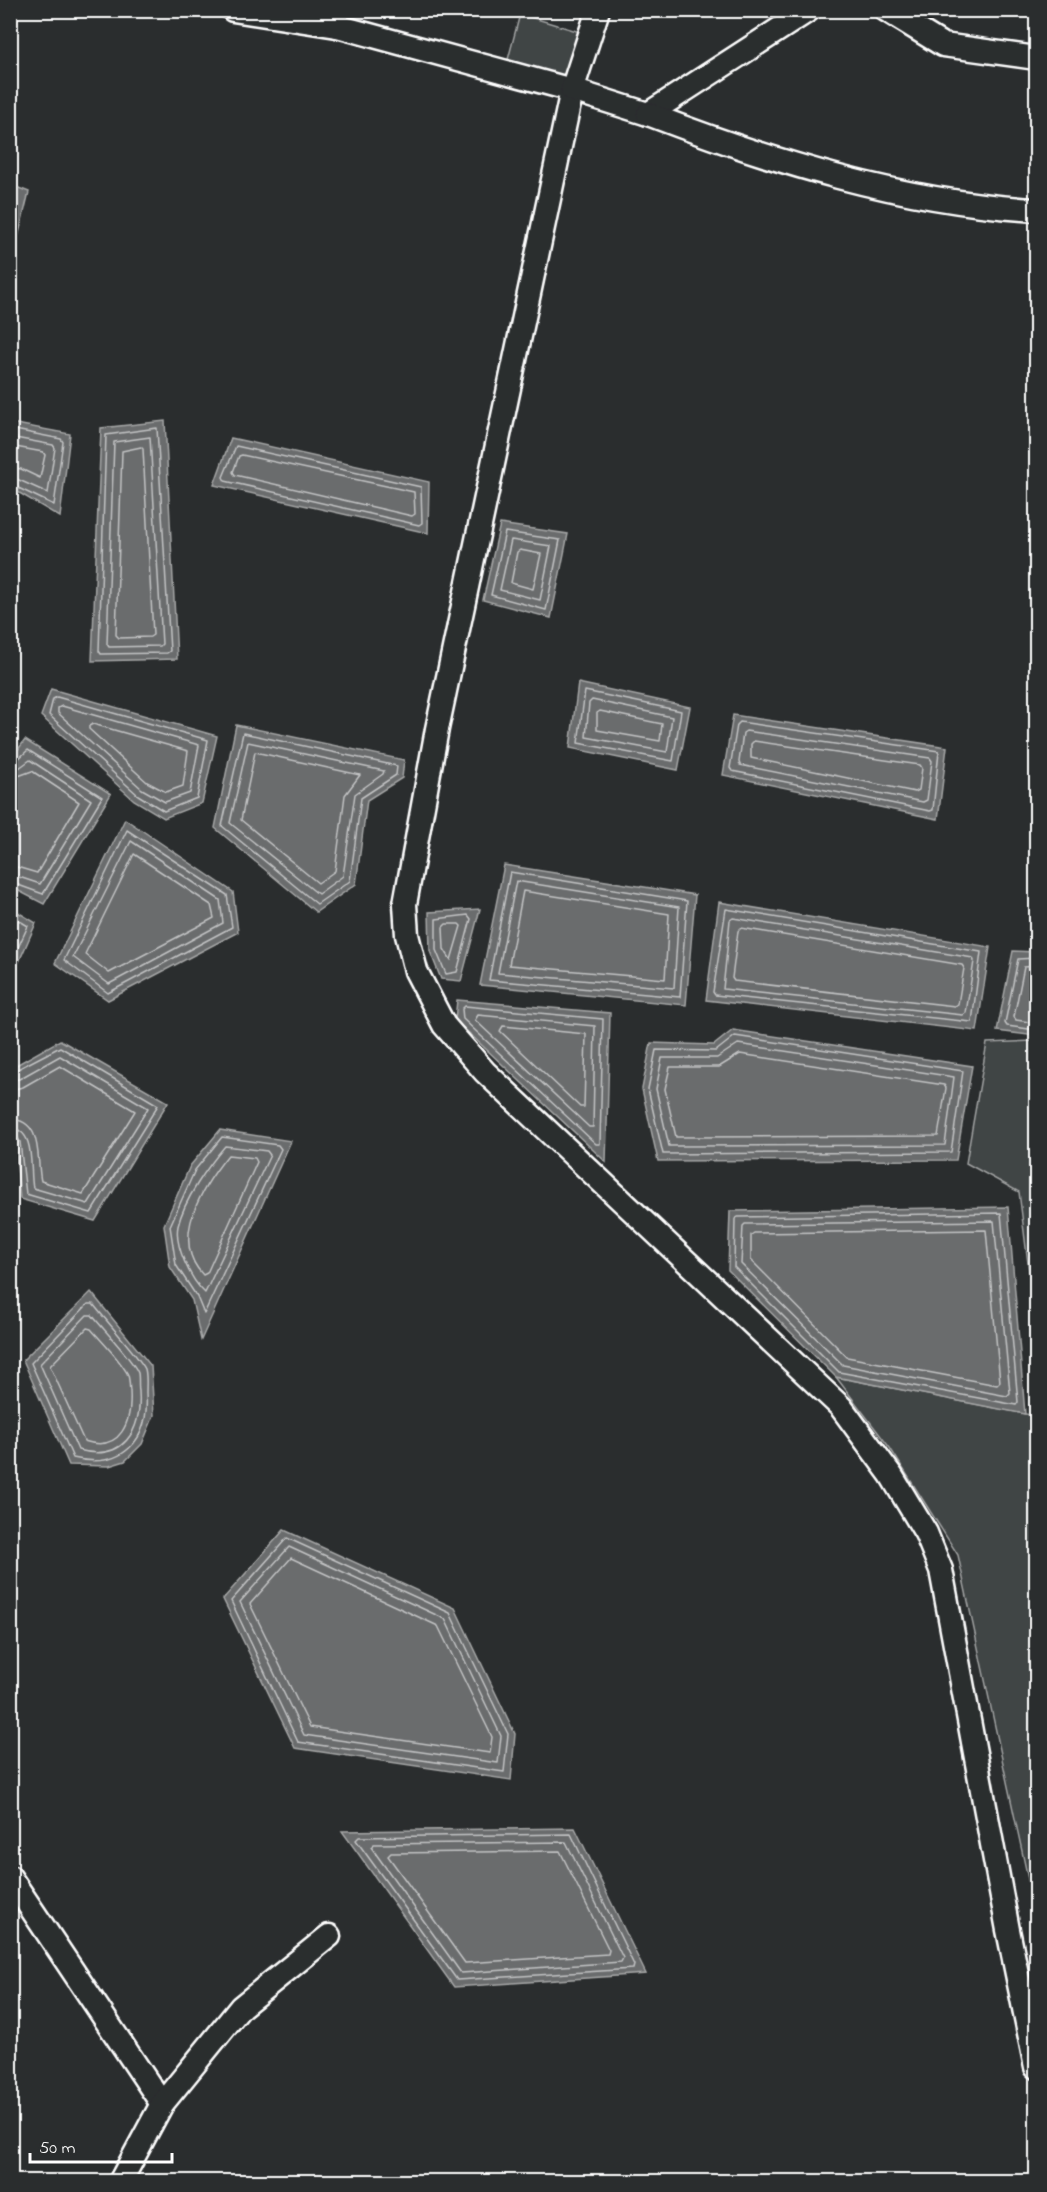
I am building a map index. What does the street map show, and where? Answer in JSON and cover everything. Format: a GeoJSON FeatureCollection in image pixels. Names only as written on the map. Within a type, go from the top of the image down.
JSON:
{"type":"FeatureCollection","features":[{"type":"Feature","properties":{"kind":"street"},"geometry":{"type":"LineString","coordinates":[[233,10],[337,19],[648,114],[741,150],[894,192],[997,208],[1036,210]]}},
{"type":"Feature","properties":{"kind":"street"},"geometry":{"type":"LineString","coordinates":[[598,10],[572,90],[435,741],[405,904],[407,935],[414,962],[444,1025],[484,1072],[841,1407],[891,1475],[926,1533],[941,1570],[1036,2067]]}},
{"type":"Feature","properties":{"kind":"street"},"geometry":{"type":"LineString","coordinates":[[648,114],[809,10]]}},
{"type":"Feature","properties":{"kind":"street"},"geometry":{"type":"LineString","coordinates":[[886,10],[943,45],[1036,58]]}},
{"type":"Feature","properties":{"kind":"street"},"geometry":{"type":"LineString","coordinates":[[10,1877],[162,2104]]}},
{"type":"Feature","properties":{"kind":"street"},"geometry":{"type":"LineString","coordinates":[[120,2181],[162,2104],[241,2007],[329,1936]]}},
{"type":"Feature","properties":{"kind":"shaded area"},"geometry":{"type":"Polygon","coordinates":[[[520,14],[590,35],[572,90],[505,71],[520,14]]]}},
{"type":"Feature","properties":{"kind":"shaded area"},"geometry":{"type":"Polygon","coordinates":[[[1034,1041],[1036,1046],[1036,1400],[1032,1295],[1019,1192],[966,1163],[987,1043],[1034,1041]]]}},
{"type":"Feature","properties":{"kind":"shaded area"},"geometry":{"type":"Polygon","coordinates":[[[836,1377],[1036,1416],[1036,1916],[958,1555],[890,1448],[836,1377]]]}},
{"type":"Feature","properties":{"kind":"water"},"geometry":{"type":"Polygon","coordinates":[[[10,185],[29,192],[11,266],[10,185]]]}},
{"type":"Feature","properties":{"kind":"water"},"geometry":{"type":"Polygon","coordinates":[[[165,421],[177,659],[92,661],[101,428],[165,421]]]}},
{"type":"Feature","properties":{"kind":"water"},"geometry":{"type":"Polygon","coordinates":[[[11,423],[70,434],[60,517],[11,488],[11,423]]]}},
{"type":"Feature","properties":{"kind":"water"},"geometry":{"type":"Polygon","coordinates":[[[231,438],[429,482],[428,533],[214,485],[231,438]]]}},
{"type":"Feature","properties":{"kind":"water"},"geometry":{"type":"Polygon","coordinates":[[[500,524],[568,534],[551,618],[483,600],[500,524]]]}},
{"type":"Feature","properties":{"kind":"water"},"geometry":{"type":"Polygon","coordinates":[[[578,683],[690,707],[678,770],[570,748],[578,683]]]}},
{"type":"Feature","properties":{"kind":"water"},"geometry":{"type":"Polygon","coordinates":[[[51,689],[217,736],[202,803],[164,818],[134,800],[41,716],[51,689]]]}},
{"type":"Feature","properties":{"kind":"water"},"geometry":{"type":"Polygon","coordinates":[[[733,715],[947,747],[938,819],[723,775],[733,715]]]}},
{"type":"Feature","properties":{"kind":"water"},"geometry":{"type":"Polygon","coordinates":[[[236,725],[404,760],[402,778],[367,800],[356,884],[316,912],[215,828],[236,725]]]}},
{"type":"Feature","properties":{"kind":"water"},"geometry":{"type":"Polygon","coordinates":[[[25,740],[111,794],[44,904],[11,887],[11,759],[25,740]]]}},
{"type":"Feature","properties":{"kind":"water"},"geometry":{"type":"Polygon","coordinates":[[[125,819],[233,892],[238,932],[108,1000],[55,963],[125,819]]]}},
{"type":"Feature","properties":{"kind":"water"},"geometry":{"type":"Polygon","coordinates":[[[504,865],[695,895],[686,1005],[480,985],[504,865]]]}},
{"type":"Feature","properties":{"kind":"water"},"geometry":{"type":"Polygon","coordinates":[[[719,902],[990,947],[977,1031],[706,1000],[719,902]]]}},
{"type":"Feature","properties":{"kind":"water"},"geometry":{"type":"Polygon","coordinates":[[[11,908],[36,923],[11,980],[11,908]]]}},
{"type":"Feature","properties":{"kind":"water"},"geometry":{"type":"Polygon","coordinates":[[[480,909],[461,981],[441,979],[430,951],[429,912],[480,909]]]}},
{"type":"Feature","properties":{"kind":"water"},"geometry":{"type":"Polygon","coordinates":[[[1013,951],[1036,952],[1036,1036],[997,1031],[1013,951]]]}},
{"type":"Feature","properties":{"kind":"water"},"geometry":{"type":"Polygon","coordinates":[[[457,1000],[610,1013],[606,1162],[455,1020],[457,1000]]]}},
{"type":"Feature","properties":{"kind":"water"},"geometry":{"type":"Polygon","coordinates":[[[733,1030],[972,1066],[956,1160],[658,1161],[642,1089],[651,1043],[714,1045],[733,1030]]]}},
{"type":"Feature","properties":{"kind":"water"},"geometry":{"type":"Polygon","coordinates":[[[60,1040],[168,1102],[95,1221],[20,1199],[15,1143],[11,1138],[11,1068],[60,1040]]]}},
{"type":"Feature","properties":{"kind":"water"},"geometry":{"type":"Polygon","coordinates":[[[220,1130],[291,1141],[201,1340],[192,1300],[170,1267],[164,1225],[190,1166],[220,1130]]]}},
{"type":"Feature","properties":{"kind":"water"},"geometry":{"type":"Polygon","coordinates":[[[1008,1207],[1025,1414],[836,1377],[728,1270],[730,1211],[1008,1207]]]}},
{"type":"Feature","properties":{"kind":"water"},"geometry":{"type":"Polygon","coordinates":[[[91,1292],[151,1366],[154,1415],[142,1444],[125,1461],[109,1466],[69,1465],[23,1360],[91,1292]]]}},
{"type":"Feature","properties":{"kind":"water"},"geometry":{"type":"Polygon","coordinates":[[[284,1530],[455,1608],[515,1734],[511,1780],[295,1748],[223,1599],[284,1530]]]}},
{"type":"Feature","properties":{"kind":"water"},"geometry":{"type":"Polygon","coordinates":[[[575,1828],[646,1974],[454,1987],[342,1831],[575,1828]]]}}]}
